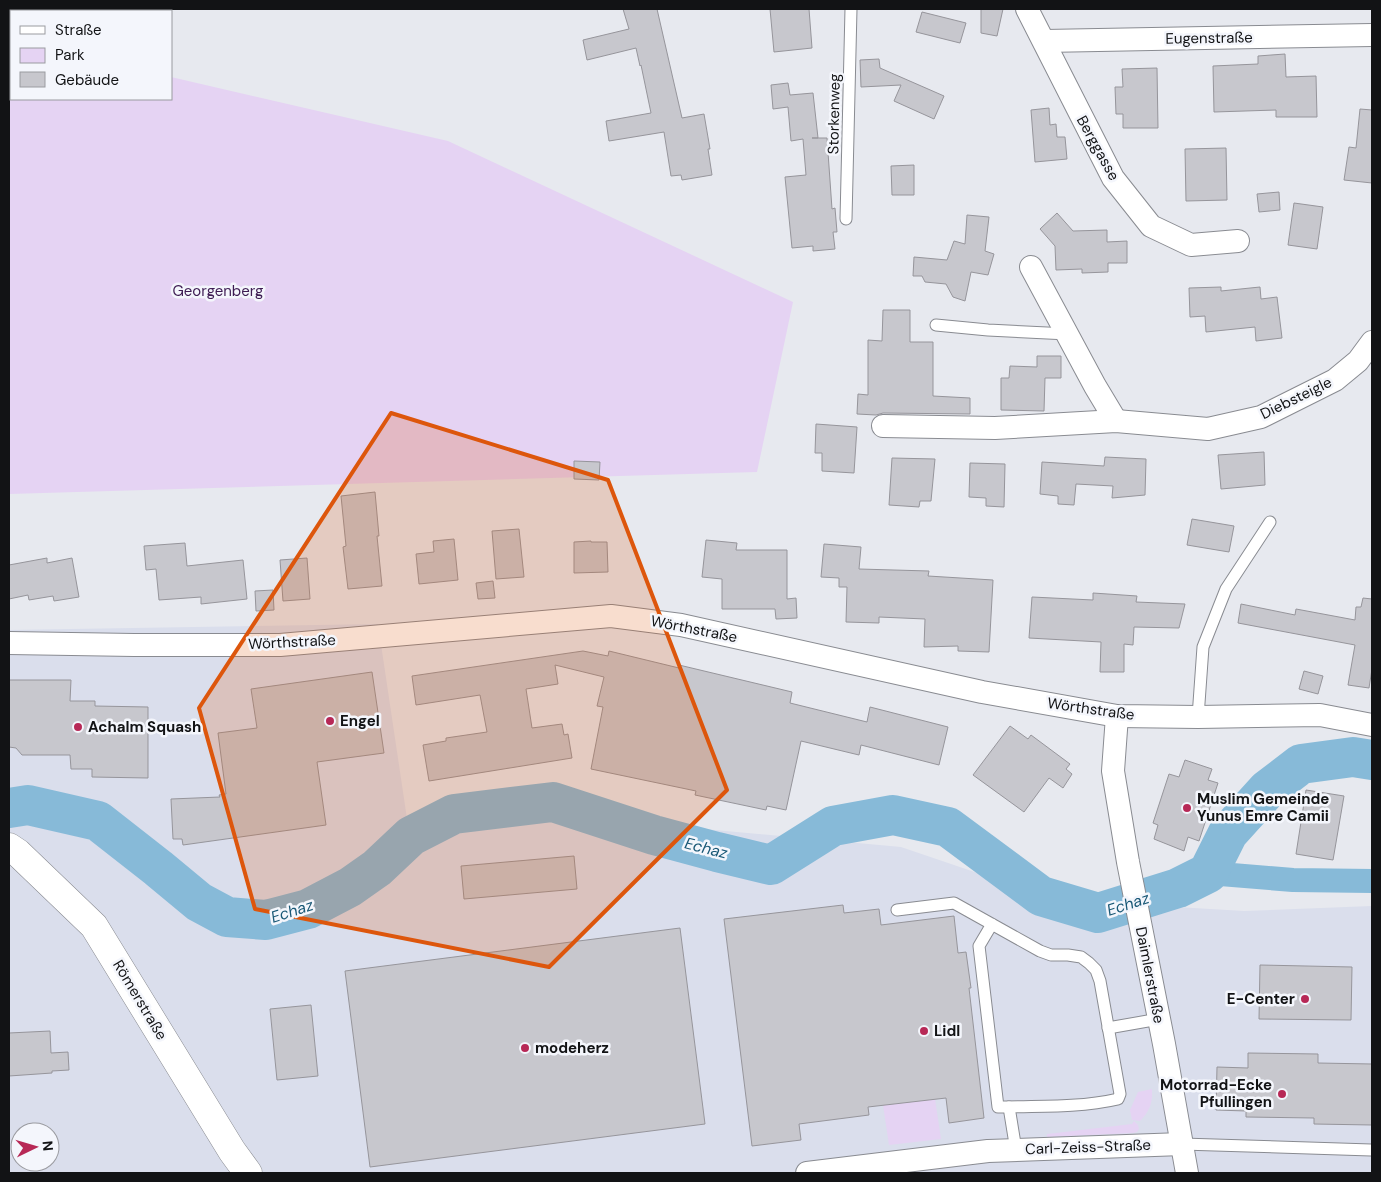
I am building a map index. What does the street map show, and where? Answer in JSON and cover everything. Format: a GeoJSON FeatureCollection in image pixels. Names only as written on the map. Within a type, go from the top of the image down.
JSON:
{"type":"FeatureCollection","features":[{"type":"Feature","properties":{"kind":"main road","name":"Römerstraße"},"geometry":{"type":"LineString","coordinates":[[14,850],[94,926],[232,1151],[248,1173]]}},
{"type":"Feature","properties":{"kind":"street","name":"Berggasse"},"geometry":{"type":"LineString","coordinates":[[1028,9],[1113,178],[1151,226],[1192,245],[1238,241]]}},
{"type":"Feature","properties":{"kind":"street","name":"Eugenstraße"},"geometry":{"type":"LineString","coordinates":[[1045,42],[1372,35]]}},
{"type":"Feature","properties":{"kind":"street"},"geometry":{"type":"LineString","coordinates":[[1031,267],[1116,421]]}},
{"type":"Feature","properties":{"kind":"street","name":"Diebsteigle"},"geometry":{"type":"LineString","coordinates":[[884,426],[995,428],[1116,421],[1208,428],[1261,417],[1335,380],[1358,361],[1372,342]]}},
{"type":"Feature","properties":{"kind":"street","name":"Wörthstraße"},"geometry":{"type":"LineString","coordinates":[[9,643],[280,645],[610,616],[681,624],[982,692],[1117,716],[1320,715],[1372,725]]}},
{"type":"Feature","properties":{"kind":"street","name":"Daimlerstraße"},"geometry":{"type":"LineString","coordinates":[[1117,716],[1113,771],[1128,862],[1187,1173]]}},
{"type":"Feature","properties":{"kind":"street","name":"Carl-Zeiss-Straße"},"geometry":{"type":"LineString","coordinates":[[807,1173],[988,1151],[1182,1144]]}},
{"type":"Feature","properties":{"kind":"lane","name":"Storkenweg"},"geometry":{"type":"LineString","coordinates":[[846,219],[851,9]]}},
{"type":"Feature","properties":{"kind":"lane"},"geometry":{"type":"LineString","coordinates":[[936,325],[1068,334]]}},
{"type":"Feature","properties":{"kind":"lane"},"geometry":{"type":"LineString","coordinates":[[1198,717],[1203,647],[1226,589],[1270,522]]}},
{"type":"Feature","properties":{"kind":"lane"},"geometry":{"type":"LineString","coordinates":[[897,910],[954,903],[992,924],[1040,951],[1051,955],[1081,957],[1089,963],[1096,970],[1100,980],[1120,1094],[1118,1099],[1057,1106],[998,1107],[979,946],[992,924]]}},
{"type":"Feature","properties":{"kind":"lane"},"geometry":{"type":"LineString","coordinates":[[1108,1028],[1159,1019]]}},
{"type":"Feature","properties":{"kind":"lane"},"geometry":{"type":"LineString","coordinates":[[1009,1107],[1016,1150]]}},
{"type":"Feature","properties":{"kind":"lane","name":"Carl-Zeiss-Straße"},"geometry":{"type":"LineString","coordinates":[[1182,1144],[1371,1150]]}},
{"type":"Feature","properties":{"kind":"highlighted area"},"geometry":{"type":"Polygon","coordinates":[[[391,413],[608,480],[727,790],[549,967],[255,909],[199,708],[391,413]]]}},
{"type":"Feature","properties":{"kind":"shaded area"},"geometry":{"type":"Polygon","coordinates":[[[378,624],[409,832],[528,813],[901,847],[1057,900],[1244,911],[1372,906],[1372,1173],[9,1173],[9,630],[378,624]]]}},
{"type":"Feature","properties":{"kind":"green space","name":"Georgenberg"},"geometry":{"type":"Polygon","coordinates":[[[9,40],[10,100],[172,100],[172,77],[448,141],[793,302],[757,472],[9,494],[9,40]]]}},
{"type":"Feature","properties":{"kind":"green space"},"geometry":{"type":"Polygon","coordinates":[[[1152,1089],[1151,1103],[1146,1114],[1140,1121],[1132,1120],[1130,1110],[1138,1092],[1152,1089]]]}},
{"type":"Feature","properties":{"kind":"green space"},"geometry":{"type":"Polygon","coordinates":[[[935,1099],[941,1139],[889,1145],[883,1105],[935,1099]]]}},
{"type":"Feature","properties":{"kind":"green space"},"geometry":{"type":"Polygon","coordinates":[[[1134,1121],[1139,1129],[1133,1133],[1047,1137],[1047,1134],[1132,1124],[1134,1121]]]}},
{"type":"Feature","properties":{"kind":"building"},"geometry":{"type":"Polygon","coordinates":[[[623,9],[657,9],[682,118],[704,114],[712,175],[682,180],[681,175],[671,176],[664,132],[609,141],[606,121],[651,113],[636,48],[587,60],[583,40],[629,29],[623,9]]]}},
{"type":"Feature","properties":{"kind":"building"},"geometry":{"type":"Polygon","coordinates":[[[770,9],[809,9],[812,48],[774,52],[770,9]]]}},
{"type":"Feature","properties":{"kind":"building"},"geometry":{"type":"Polygon","coordinates":[[[981,9],[1003,9],[997,36],[981,33],[981,9]]]}},
{"type":"Feature","properties":{"kind":"building"},"geometry":{"type":"Polygon","coordinates":[[[922,12],[966,23],[960,43],[916,32],[922,12]]]}},
{"type":"Feature","properties":{"kind":"building"},"geometry":{"type":"Polygon","coordinates":[[[1285,54],[1286,77],[1316,76],[1317,117],[1276,117],[1276,110],[1214,112],[1213,66],[1258,64],[1258,56],[1285,54]]]}},
{"type":"Feature","properties":{"kind":"building"},"geometry":{"type":"Polygon","coordinates":[[[879,59],[880,68],[944,96],[934,119],[894,101],[901,85],[861,87],[860,60],[879,59]]]}},
{"type":"Feature","properties":{"kind":"building"},"geometry":{"type":"Polygon","coordinates":[[[1157,68],[1158,128],[1123,128],[1123,114],[1116,114],[1115,87],[1123,87],[1122,69],[1157,68]]]}},
{"type":"Feature","properties":{"kind":"building"},"geometry":{"type":"Polygon","coordinates":[[[788,83],[790,95],[813,93],[818,138],[827,138],[832,209],[835,208],[837,232],[833,232],[835,249],[813,251],[813,246],[792,248],[785,177],[806,175],[803,139],[791,141],[788,107],[773,109],[771,85],[788,83]]]}},
{"type":"Feature","properties":{"kind":"building"},"geometry":{"type":"Polygon","coordinates":[[[1049,108],[1050,125],[1056,124],[1057,137],[1065,137],[1067,159],[1035,162],[1031,110],[1049,108]]]}},
{"type":"Feature","properties":{"kind":"building"},"geometry":{"type":"Polygon","coordinates":[[[1360,109],[1372,110],[1372,183],[1344,180],[1349,147],[1356,148],[1360,109]]]}},
{"type":"Feature","properties":{"kind":"building"},"geometry":{"type":"Polygon","coordinates":[[[1226,148],[1227,200],[1186,201],[1185,149],[1226,148]]]}},
{"type":"Feature","properties":{"kind":"building"},"geometry":{"type":"Polygon","coordinates":[[[914,165],[914,195],[892,195],[891,166],[914,165]]]}},
{"type":"Feature","properties":{"kind":"building"},"geometry":{"type":"Polygon","coordinates":[[[1279,192],[1280,210],[1259,212],[1257,194],[1279,192]]]}},
{"type":"Feature","properties":{"kind":"building"},"geometry":{"type":"Polygon","coordinates":[[[1294,203],[1323,207],[1317,249],[1288,245],[1294,203]]]}},
{"type":"Feature","properties":{"kind":"building"},"geometry":{"type":"Polygon","coordinates":[[[1057,213],[1073,231],[1107,230],[1107,242],[1127,241],[1127,263],[1108,263],[1108,272],[1082,273],[1082,269],[1056,270],[1055,246],[1040,229],[1057,213]]]}},
{"type":"Feature","properties":{"kind":"building"},"geometry":{"type":"Polygon","coordinates":[[[967,215],[989,217],[985,251],[994,254],[988,275],[971,272],[965,301],[953,297],[946,284],[925,282],[922,276],[913,276],[914,257],[947,260],[954,241],[965,244],[967,215]]]}},
{"type":"Feature","properties":{"kind":"building"},"geometry":{"type":"Polygon","coordinates":[[[1221,287],[1221,291],[1260,287],[1261,299],[1277,297],[1282,338],[1256,341],[1255,327],[1206,332],[1205,316],[1190,317],[1189,288],[1221,287]]]}},
{"type":"Feature","properties":{"kind":"building"},"geometry":{"type":"Polygon","coordinates":[[[883,310],[910,310],[910,342],[933,342],[933,396],[970,398],[970,414],[857,414],[858,394],[868,395],[868,340],[882,341],[883,310]]]}},
{"type":"Feature","properties":{"kind":"building"},"geometry":{"type":"Polygon","coordinates":[[[1037,356],[1061,356],[1061,378],[1045,378],[1044,411],[1001,410],[1001,378],[1009,378],[1010,366],[1037,367],[1037,356]]]}},
{"type":"Feature","properties":{"kind":"building"},"geometry":{"type":"Polygon","coordinates":[[[816,424],[857,427],[854,473],[822,471],[822,453],[815,453],[816,424]]]}},
{"type":"Feature","properties":{"kind":"building"},"geometry":{"type":"Polygon","coordinates":[[[1264,452],[1265,485],[1221,489],[1218,455],[1264,452]]]}},
{"type":"Feature","properties":{"kind":"building"},"geometry":{"type":"Polygon","coordinates":[[[1105,457],[1146,459],[1145,495],[1112,498],[1113,486],[1076,484],[1074,505],[1058,504],[1058,496],[1040,494],[1042,462],[1104,466],[1105,457]]]}},
{"type":"Feature","properties":{"kind":"building"},"geometry":{"type":"Polygon","coordinates":[[[892,458],[935,459],[931,501],[920,501],[919,507],[889,505],[892,458]]]}},
{"type":"Feature","properties":{"kind":"building"},"geometry":{"type":"Polygon","coordinates":[[[574,461],[600,462],[599,480],[574,479],[574,461]]]}},
{"type":"Feature","properties":{"kind":"building"},"geometry":{"type":"Polygon","coordinates":[[[970,463],[1005,464],[1004,507],[986,506],[986,498],[969,497],[970,463]]]}},
{"type":"Feature","properties":{"kind":"building"},"geometry":{"type":"Polygon","coordinates":[[[375,492],[382,586],[348,589],[343,547],[346,546],[341,496],[375,492]]]}},
{"type":"Feature","properties":{"kind":"building"},"geometry":{"type":"Polygon","coordinates":[[[1192,519],[1234,526],[1229,552],[1187,545],[1192,519]]]}},
{"type":"Feature","properties":{"kind":"building"},"geometry":{"type":"Polygon","coordinates":[[[519,529],[524,577],[496,579],[492,531],[519,529]]]}},
{"type":"Feature","properties":{"kind":"building"},"geometry":{"type":"Polygon","coordinates":[[[454,539],[458,580],[419,584],[416,554],[434,552],[433,541],[454,539]]]}},
{"type":"Feature","properties":{"kind":"building"},"geometry":{"type":"Polygon","coordinates":[[[706,540],[737,543],[736,550],[787,550],[787,599],[796,598],[797,618],[776,619],[775,609],[722,609],[722,579],[702,577],[706,540]]]}},
{"type":"Feature","properties":{"kind":"building"},"geometry":{"type":"Polygon","coordinates":[[[574,542],[607,542],[608,572],[574,573],[574,542]]]}},
{"type":"Feature","properties":{"kind":"building"},"geometry":{"type":"Polygon","coordinates":[[[185,543],[187,566],[243,560],[247,599],[201,604],[201,597],[159,600],[156,569],[146,570],[144,546],[185,543]]]}},
{"type":"Feature","properties":{"kind":"building"},"geometry":{"type":"Polygon","coordinates":[[[824,544],[861,547],[859,569],[929,571],[928,576],[993,580],[989,652],[958,651],[958,646],[924,647],[925,619],[879,617],[879,623],[846,622],[847,587],[839,587],[839,578],[821,577],[824,544]]]}},
{"type":"Feature","properties":{"kind":"building"},"geometry":{"type":"Polygon","coordinates":[[[47,558],[47,563],[72,558],[79,597],[54,601],[53,596],[29,600],[28,595],[9,599],[9,565],[47,558]]]}},
{"type":"Feature","properties":{"kind":"building"},"geometry":{"type":"Polygon","coordinates":[[[307,558],[310,599],[283,601],[280,560],[307,558]]]}},
{"type":"Feature","properties":{"kind":"building"},"geometry":{"type":"Polygon","coordinates":[[[493,581],[495,598],[478,599],[476,583],[493,581]]]}},
{"type":"Feature","properties":{"kind":"building"},"geometry":{"type":"Polygon","coordinates":[[[273,590],[274,610],[256,611],[255,591],[273,590]]]}},
{"type":"Feature","properties":{"kind":"building"},"geometry":{"type":"Polygon","coordinates":[[[1093,593],[1137,596],[1136,602],[1185,604],[1179,628],[1134,627],[1133,645],[1124,644],[1124,672],[1100,672],[1101,642],[1029,638],[1032,597],[1093,600],[1093,593]]]}},
{"type":"Feature","properties":{"kind":"building"},"geometry":{"type":"Polygon","coordinates":[[[1363,598],[1372,599],[1372,669],[1369,688],[1348,685],[1355,645],[1238,623],[1241,604],[1295,615],[1296,609],[1355,620],[1356,607],[1361,607],[1363,598]]]}},
{"type":"Feature","properties":{"kind":"building"},"geometry":{"type":"Polygon","coordinates":[[[583,651],[608,656],[609,651],[679,668],[679,665],[792,692],[790,703],[867,722],[870,707],[948,727],[939,765],[861,745],[859,755],[801,741],[786,810],[767,806],[766,810],[695,795],[696,791],[591,769],[603,707],[597,706],[604,677],[555,665],[558,684],[526,689],[532,728],[562,724],[564,735],[568,734],[572,758],[429,781],[423,745],[446,741],[446,738],[487,732],[480,695],[416,705],[412,676],[583,651]]]}},
{"type":"Feature","properties":{"kind":"building"},"geometry":{"type":"Polygon","coordinates":[[[1304,671],[1323,676],[1318,694],[1299,689],[1304,671]]]}},
{"type":"Feature","properties":{"kind":"building"},"geometry":{"type":"Polygon","coordinates":[[[372,672],[384,753],[317,762],[326,825],[183,845],[182,839],[173,839],[171,799],[220,797],[219,795],[226,794],[218,733],[257,728],[251,689],[372,672]]]}},
{"type":"Feature","properties":{"kind":"building","name":"Achalm Squash"},"geometry":{"type":"Polygon","coordinates":[[[9,680],[71,680],[70,701],[95,701],[95,706],[148,707],[148,778],[92,777],[92,769],[71,769],[70,755],[22,755],[16,748],[9,747],[9,680]]]}},
{"type":"Feature","properties":{"kind":"building"},"geometry":{"type":"Polygon","coordinates":[[[1010,726],[1028,739],[1031,735],[1070,764],[1066,769],[1072,774],[1063,788],[1049,778],[1024,812],[973,775],[1010,726]]]}},
{"type":"Feature","properties":{"kind":"building","name":"Muslim Gemeinde Yunus Emre Camii"},"geometry":{"type":"Polygon","coordinates":[[[1185,760],[1212,769],[1208,780],[1218,783],[1199,841],[1188,837],[1184,851],[1154,839],[1158,825],[1153,823],[1169,774],[1179,777],[1185,760]]]}},
{"type":"Feature","properties":{"kind":"building"},"geometry":{"type":"Polygon","coordinates":[[[1306,790],[1344,796],[1333,860],[1296,854],[1306,790]]]}},
{"type":"Feature","properties":{"kind":"building"},"geometry":{"type":"Polygon","coordinates":[[[574,856],[577,889],[464,899],[461,866],[574,856]]]}},
{"type":"Feature","properties":{"kind":"building"},"geometry":{"type":"Polygon","coordinates":[[[843,905],[844,913],[879,909],[881,925],[954,916],[958,953],[966,952],[984,1118],[949,1123],[946,1098],[868,1107],[869,1115],[799,1124],[801,1140],[752,1146],[724,919],[843,905]]]}},
{"type":"Feature","properties":{"kind":"building","name":"modeherz"},"geometry":{"type":"Polygon","coordinates":[[[680,928],[705,1124],[370,1167],[345,971],[680,928]]]}},
{"type":"Feature","properties":{"kind":"building","name":"E-Center"},"geometry":{"type":"Polygon","coordinates":[[[1260,965],[1352,967],[1351,1020],[1259,1019],[1260,965]]]}},
{"type":"Feature","properties":{"kind":"building"},"geometry":{"type":"Polygon","coordinates":[[[311,1005],[318,1076],[277,1080],[270,1009],[311,1005]]]}},
{"type":"Feature","properties":{"kind":"building"},"geometry":{"type":"Polygon","coordinates":[[[50,1031],[51,1053],[68,1052],[69,1070],[9,1076],[9,1033],[50,1031]]]}},
{"type":"Feature","properties":{"kind":"building"},"geometry":{"type":"Polygon","coordinates":[[[1248,1053],[1318,1054],[1318,1063],[1372,1064],[1372,1125],[1314,1124],[1314,1118],[1246,1117],[1246,1111],[1216,1110],[1217,1067],[1248,1068],[1248,1053]]]}},
{"type":"Feature","properties":{"kind":"waterway","name":"Echaz"},"geometry":{"type":"LineString","coordinates":[[9,808],[28,805],[98,821],[199,902],[227,917],[266,920],[308,909],[350,887],[377,868],[411,836],[454,814],[553,802],[654,835],[771,865],[833,826],[893,815],[948,827],[1041,896],[1098,913],[1178,888],[1208,873],[1228,833],[1267,790],[1301,764],[1353,757],[1372,760]]}},
{"type":"Feature","properties":{"kind":"waterway"},"geometry":{"type":"LineString","coordinates":[[1208,873],[1293,880],[1372,881]]}},
{"type":"Feature","properties":{"kind":"place","name":"Engel"},"geometry":{"type":"Point","coordinates":[330,721]}},
{"type":"Feature","properties":{"kind":"place","name":"Achalm Squash"},"geometry":{"type":"Point","coordinates":[78,727]}},
{"type":"Feature","properties":{"kind":"place","name":"Muslim Gemeinde Yunus Emre Camii"},"geometry":{"type":"Point","coordinates":[1187,808]}},
{"type":"Feature","properties":{"kind":"place","name":"E-Center"},"geometry":{"type":"Point","coordinates":[1305,999]}},
{"type":"Feature","properties":{"kind":"place","name":"Lidl"},"geometry":{"type":"Point","coordinates":[924,1031]}},
{"type":"Feature","properties":{"kind":"place","name":"modeherz"},"geometry":{"type":"Point","coordinates":[525,1048]}},
{"type":"Feature","properties":{"kind":"place","name":"Motorrad-Ecke Pfullingen"},"geometry":{"type":"Point","coordinates":[1282,1094]}}]}
